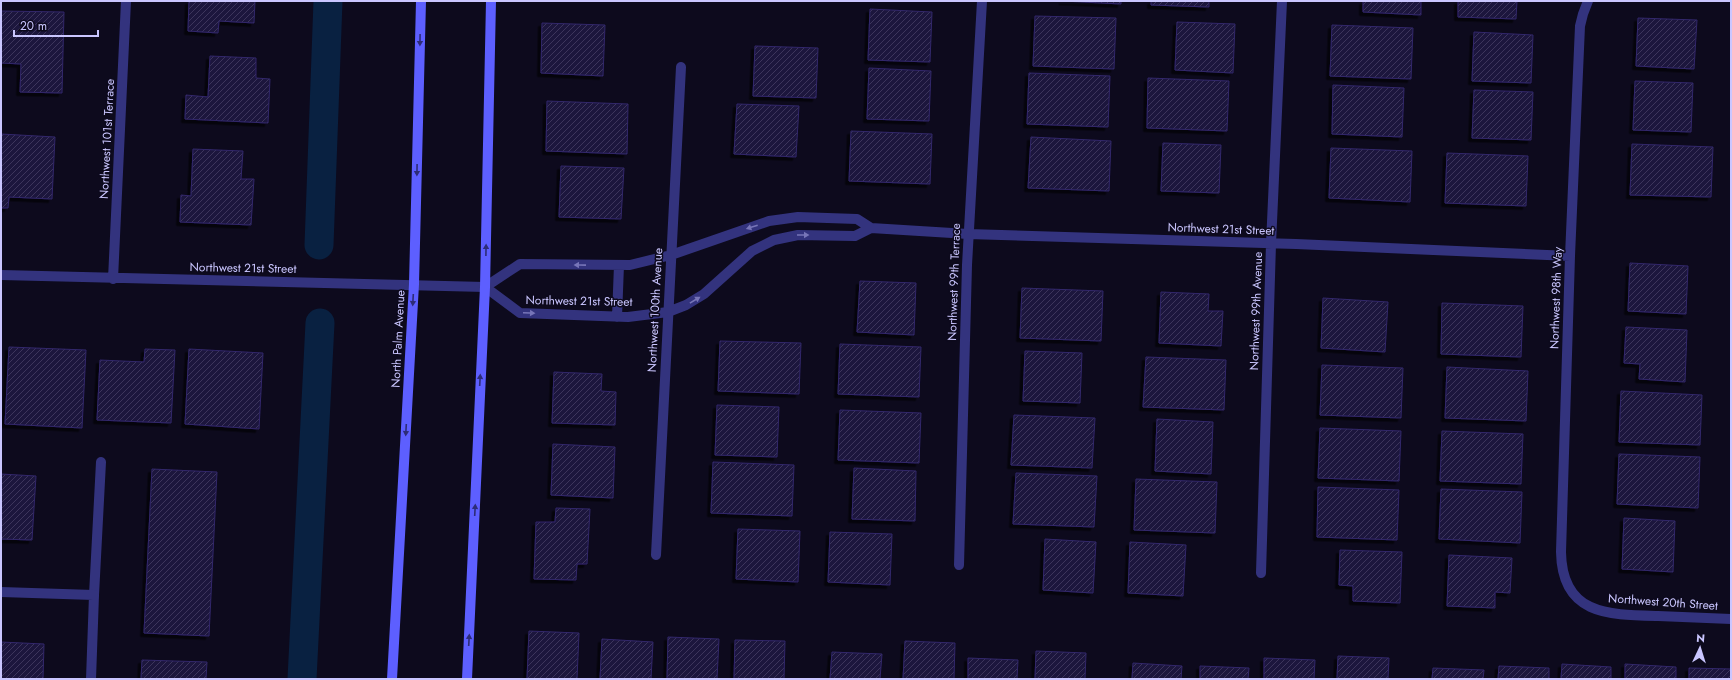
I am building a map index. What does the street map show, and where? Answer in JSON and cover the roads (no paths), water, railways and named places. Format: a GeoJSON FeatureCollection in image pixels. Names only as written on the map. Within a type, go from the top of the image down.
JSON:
{"type":"FeatureCollection","features":[{"type":"Feature","properties":{"kind":"main road","name":"North Palm Avenue"},"geometry":{"type":"LineString","coordinates":[[392,679],[414,284],[421,1]]}},
{"type":"Feature","properties":{"kind":"main road"},"geometry":{"type":"LineString","coordinates":[[467,679],[485,287],[491,1]]}},
{"type":"Feature","properties":{"kind":"street","name":"Northwest 101st Terrace"},"geometry":{"type":"LineString","coordinates":[[113,279],[126,1]]}},
{"type":"Feature","properties":{"kind":"street","name":"Northwest 99th Terrace"},"geometry":{"type":"LineString","coordinates":[[959,565],[968,234],[982,1]]}},
{"type":"Feature","properties":{"kind":"street","name":"Northwest 99th Avenue"},"geometry":{"type":"LineString","coordinates":[[1261,573],[1271,244],[1282,1]]}},
{"type":"Feature","properties":{"kind":"street","name":"Northwest 98th Way"},"geometry":{"type":"LineString","coordinates":[[1575,595],[1565,580],[1561,556],[1570,256],[1580,26],[1588,1]]}},
{"type":"Feature","properties":{"kind":"street","name":"Northwest 100th Avenue"},"geometry":{"type":"LineString","coordinates":[[656,556],[670,255],[681,67]]}},
{"type":"Feature","properties":{"kind":"street","name":"Northwest 21st Street"},"geometry":{"type":"LineString","coordinates":[[485,287],[520,264],[636,264],[670,255],[769,222],[798,217],[856,219],[871,228],[968,234],[1570,256]]}},
{"type":"Feature","properties":{"kind":"street","name":"Northwest 21st Street"},"geometry":{"type":"LineString","coordinates":[[1,275],[113,279],[414,284],[485,287],[520,313],[616,317],[668,312],[686,305],[704,294],[752,252],[774,240],[798,235],[855,236],[871,228]]}},
{"type":"Feature","properties":{"kind":"street"},"geometry":{"type":"LineString","coordinates":[[616,317],[619,265]]}},
{"type":"Feature","properties":{"kind":"street"},"geometry":{"type":"LineString","coordinates":[[91,679],[101,462]]}},
{"type":"Feature","properties":{"kind":"street"},"geometry":{"type":"LineString","coordinates":[[1,592],[94,595]]}},
{"type":"Feature","properties":{"kind":"street","name":"Northwest 20th Street"},"geometry":{"type":"LineString","coordinates":[[1575,595],[1583,603],[1606,613],[1731,619]]}},
{"type":"Feature","properties":{"kind":"waterway"},"geometry":{"type":"LineString","coordinates":[[319,245],[328,1]]}},
{"type":"Feature","properties":{"kind":"waterway"},"geometry":{"type":"LineString","coordinates":[[302,679],[320,323]]}}]}
